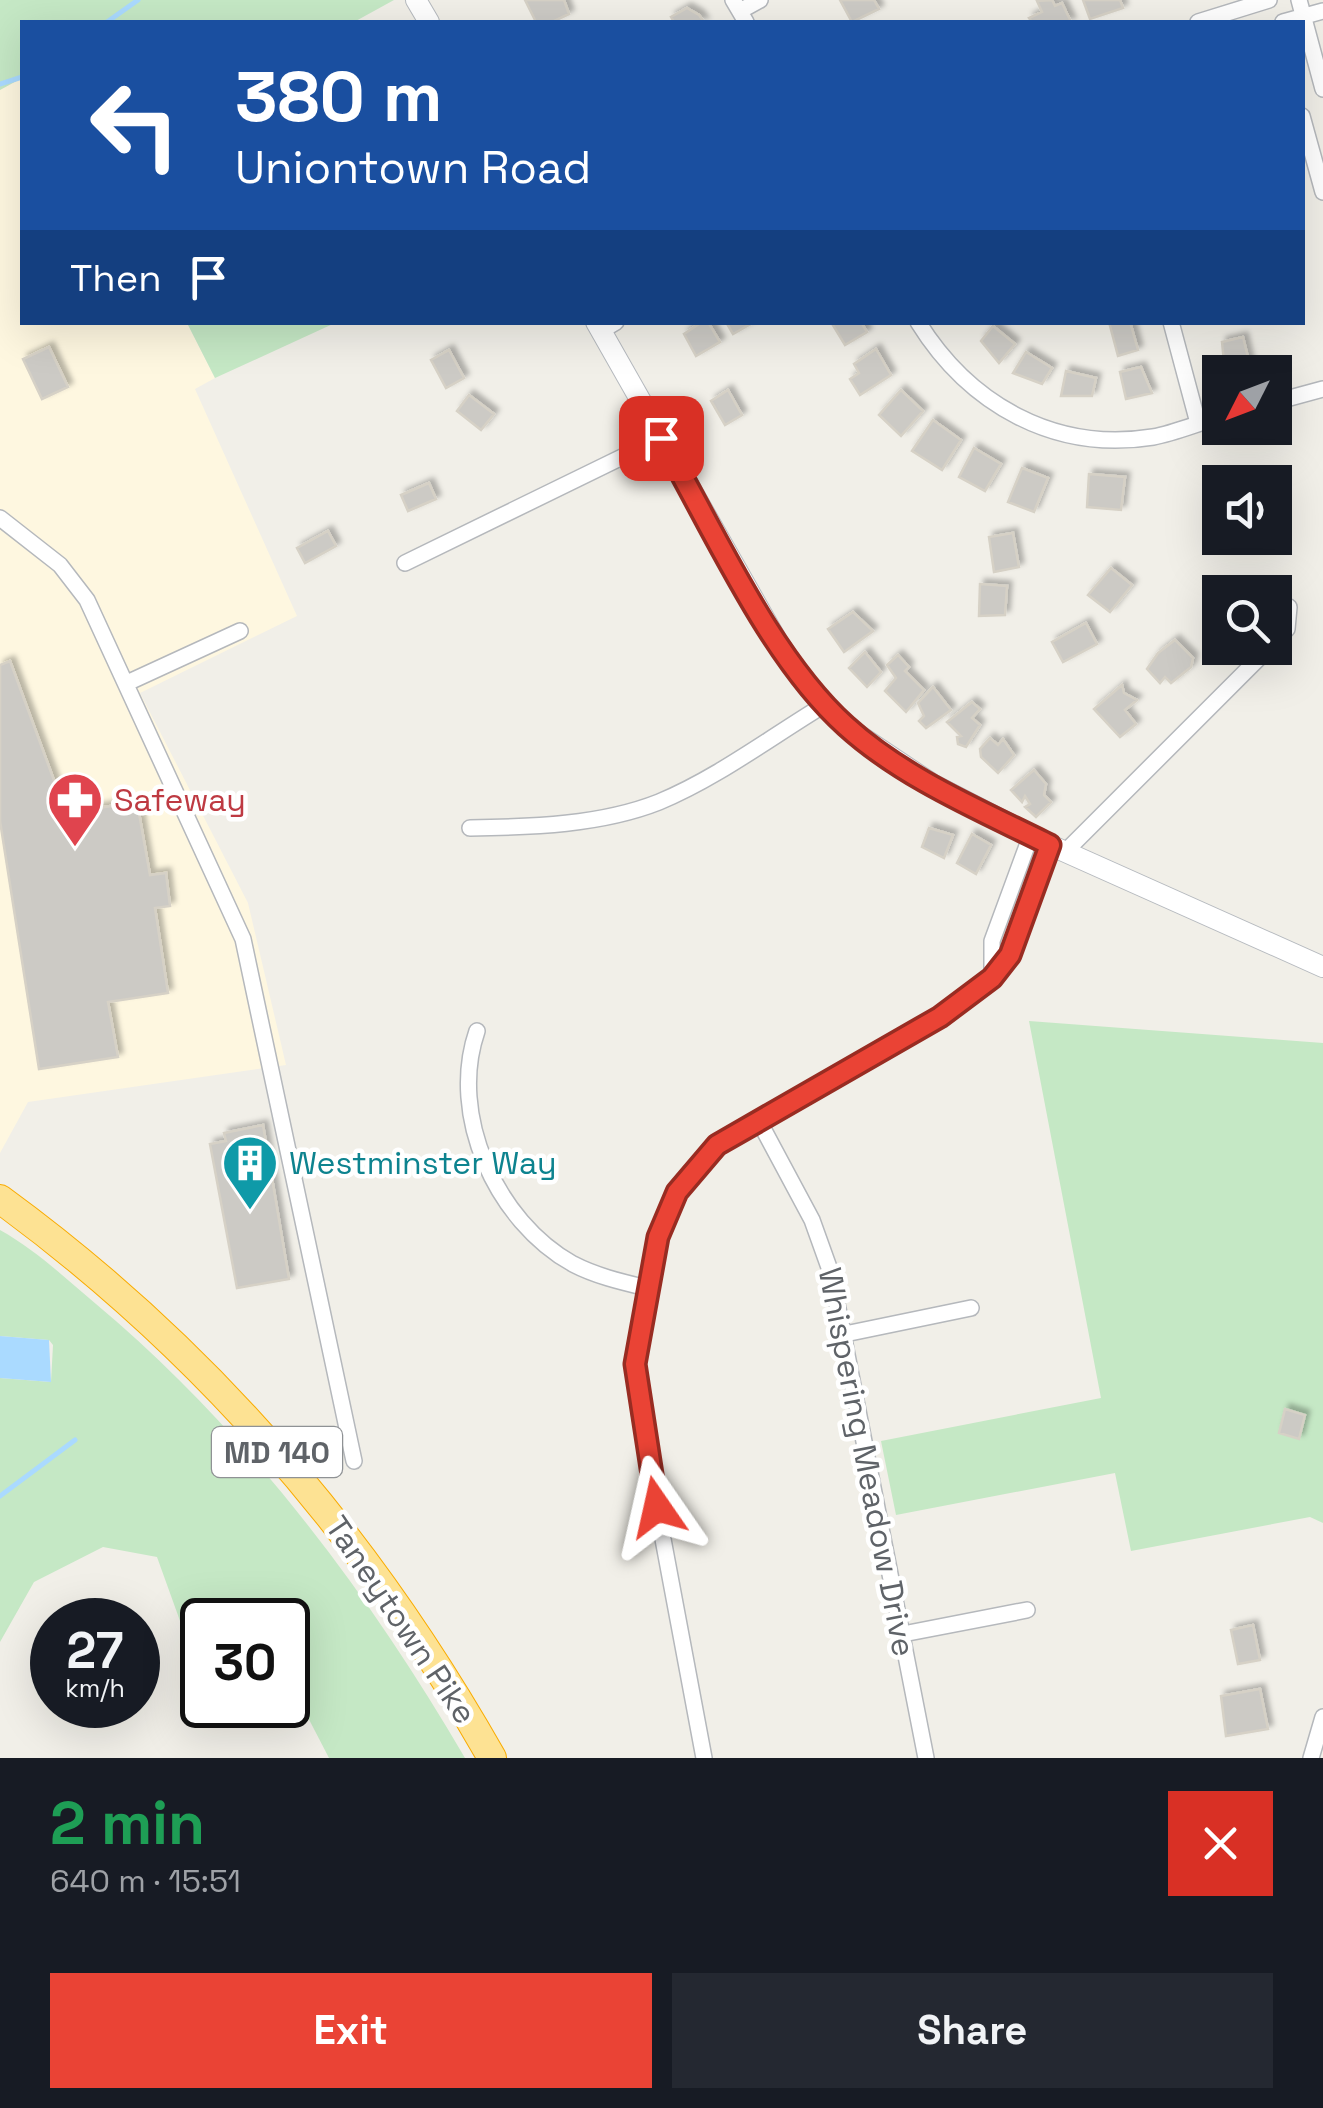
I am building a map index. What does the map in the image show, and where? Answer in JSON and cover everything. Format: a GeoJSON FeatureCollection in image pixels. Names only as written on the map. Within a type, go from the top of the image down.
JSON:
{"type":"FeatureCollection","features":[{"type":"Feature","properties":{"kind":"highway","name":"Taneytown Pike"},"geometry":{"type":"LineString","coordinates":[[0,1200],[157,1328],[294,1470],[380,1580],[436,1662],[492,1758]]}},
{"type":"Feature","properties":{"kind":"main road"},"geometry":{"type":"LineString","coordinates":[[605,325],[661,438],[776,639],[824,705],[848,728],[904,766],[1030,835],[1323,967]]}},
{"type":"Feature","properties":{"kind":"street"},"geometry":{"type":"LineString","coordinates":[[740,11],[760,0]]}},
{"type":"Feature","properties":{"kind":"street"},"geometry":{"type":"LineString","coordinates":[[1205,20],[1270,0]]}},
{"type":"Feature","properties":{"kind":"street"},"geometry":{"type":"LineString","coordinates":[[1299,0],[1305,20]]}},
{"type":"Feature","properties":{"kind":"street"},"geometry":{"type":"LineString","coordinates":[[1290,20],[1323,11]]}},
{"type":"Feature","properties":{"kind":"street"},"geometry":{"type":"LineString","coordinates":[[1305,21],[1323,89]]}},
{"type":"Feature","properties":{"kind":"street"},"geometry":{"type":"LineString","coordinates":[[1305,127],[1323,192]]}},
{"type":"Feature","properties":{"kind":"street"},"geometry":{"type":"LineString","coordinates":[[920,325],[949,368],[973,391],[1046,429],[1114,439],[1154,436],[1202,422]]}},
{"type":"Feature","properties":{"kind":"street"},"geometry":{"type":"LineString","coordinates":[[1172,325],[1198,423]]}},
{"type":"Feature","properties":{"kind":"street"},"geometry":{"type":"LineString","coordinates":[[1292,397],[1323,389]]}},
{"type":"Feature","properties":{"kind":"street"},"geometry":{"type":"LineString","coordinates":[[404,563],[661,438]]}},
{"type":"Feature","properties":{"kind":"street"},"geometry":{"type":"LineString","coordinates":[[0,518],[38,544],[73,579],[127,684],[243,939],[354,1461]]}},
{"type":"Feature","properties":{"kind":"street"},"geometry":{"type":"LineString","coordinates":[[127,684],[240,631]]}},
{"type":"Feature","properties":{"kind":"street"},"geometry":{"type":"LineString","coordinates":[[704,1758],[639,1411],[635,1364],[647,1288],[666,1213],[683,1182],[717,1145],[940,1017],[992,978],[1010,955],[1058,848],[1251,665]]}},
{"type":"Feature","properties":{"kind":"street"},"geometry":{"type":"LineString","coordinates":[[470,828],[525,829],[640,809],[677,794],[824,705]]}},
{"type":"Feature","properties":{"kind":"street"},"geometry":{"type":"LineString","coordinates":[[992,978],[992,940],[1030,835]]}},
{"type":"Feature","properties":{"kind":"street"},"geometry":{"type":"LineString","coordinates":[[476,1031],[467,1062],[470,1102],[482,1153],[503,1197],[528,1229],[558,1255],[595,1274],[647,1288]]}},
{"type":"Feature","properties":{"kind":"street","name":"Whispering Meadow Drive"},"geometry":{"type":"LineString","coordinates":[[759,1121],[822,1246],[845,1334],[926,1758]]}},
{"type":"Feature","properties":{"kind":"street"},"geometry":{"type":"LineString","coordinates":[[845,1334],[971,1308]]}},
{"type":"Feature","properties":{"kind":"street"},"geometry":{"type":"LineString","coordinates":[[903,1634],[1027,1610]]}},
{"type":"Feature","properties":{"kind":"street"},"geometry":{"type":"LineString","coordinates":[[1311,1758],[1323,1717]]}},
{"type":"Feature","properties":{"kind":"shaded area"},"geometry":{"type":"Polygon","coordinates":[[[20,79],[20,325],[188,325],[215,378],[195,389],[297,616],[140,693],[248,903],[286,1065],[28,1102],[0,1153],[0,90],[20,79]]]}},
{"type":"Feature","properties":{"kind":"green space"},"geometry":{"type":"Polygon","coordinates":[[[0,0],[394,0],[358,20],[20,20],[20,79],[0,90],[0,0]]]}},
{"type":"Feature","properties":{"kind":"green space"},"geometry":{"type":"Polygon","coordinates":[[[188,325],[331,325],[215,378],[188,325]]]}},
{"type":"Feature","properties":{"kind":"green space"},"geometry":{"type":"Polygon","coordinates":[[[1029,1021],[1323,1043],[1323,1523],[1310,1517],[1131,1551],[1115,1473],[896,1515],[881,1441],[1101,1398],[1029,1021]]]}},
{"type":"Feature","properties":{"kind":"green space"},"geometry":{"type":"Polygon","coordinates":[[[0,1230],[50,1265],[151,1353],[253,1459],[345,1574],[465,1758],[329,1758],[310,1721],[310,1598],[180,1598],[180,1621],[157,1557],[103,1547],[34,1582],[0,1642],[0,1378],[51,1382],[53,1345],[49,1340],[0,1336],[0,1230]]]}},
{"type":"Feature","properties":{"kind":"water"},"geometry":{"type":"Polygon","coordinates":[[[0,1336],[49,1340],[51,1382],[0,1378],[0,1336]]]}},
{"type":"Feature","properties":{"kind":"building"},"geometry":{"type":"Polygon","coordinates":[[[525,0],[564,0],[569,14],[556,20],[535,20],[525,0]]]}},
{"type":"Feature","properties":{"kind":"building"},"geometry":{"type":"Polygon","coordinates":[[[840,0],[874,0],[879,9],[851,20],[840,0]]]}},
{"type":"Feature","properties":{"kind":"building"},"geometry":{"type":"Polygon","coordinates":[[[1052,0],[1055,6],[1062,3],[1070,20],[1030,20],[1042,12],[1037,1],[1052,0]]]}},
{"type":"Feature","properties":{"kind":"building"},"geometry":{"type":"Polygon","coordinates":[[[1083,0],[1120,0],[1123,8],[1090,19],[1083,0]]]}},
{"type":"Feature","properties":{"kind":"building"},"geometry":{"type":"Polygon","coordinates":[[[687,8],[703,20],[673,20],[671,17],[687,8]]]}},
{"type":"Feature","properties":{"kind":"building"},"geometry":{"type":"Polygon","coordinates":[[[698,325],[710,325],[720,342],[696,356],[684,334],[698,325]]]}},
{"type":"Feature","properties":{"kind":"building"},"geometry":{"type":"Polygon","coordinates":[[[728,325],[749,325],[733,334],[728,325]]]}},
{"type":"Feature","properties":{"kind":"building"},"geometry":{"type":"Polygon","coordinates":[[[833,325],[863,325],[867,332],[845,345],[833,325]]]}},
{"type":"Feature","properties":{"kind":"building"},"geometry":{"type":"Polygon","coordinates":[[[1110,325],[1131,325],[1138,350],[1118,356],[1110,325]]]}},
{"type":"Feature","properties":{"kind":"building"},"geometry":{"type":"Polygon","coordinates":[[[993,326],[1015,344],[999,363],[981,341],[993,326]]]}},
{"type":"Feature","properties":{"kind":"building"},"geometry":{"type":"Polygon","coordinates":[[[1243,337],[1247,355],[1223,355],[1222,342],[1243,337]]]}},
{"type":"Feature","properties":{"kind":"building"},"geometry":{"type":"Polygon","coordinates":[[[49,347],[68,387],[42,399],[23,359],[49,347]]]}},
{"type":"Feature","properties":{"kind":"building"},"geometry":{"type":"Polygon","coordinates":[[[876,349],[891,375],[860,395],[850,379],[859,373],[854,364],[876,349]]]}},
{"type":"Feature","properties":{"kind":"building"},"geometry":{"type":"Polygon","coordinates":[[[449,350],[464,378],[446,388],[431,360],[449,350]]]}},
{"type":"Feature","properties":{"kind":"building"},"geometry":{"type":"Polygon","coordinates":[[[1026,352],[1052,368],[1042,384],[1013,373],[1026,352]]]}},
{"type":"Feature","properties":{"kind":"building"},"geometry":{"type":"Polygon","coordinates":[[[1141,367],[1152,393],[1126,399],[1120,372],[1141,367]]]}},
{"type":"Feature","properties":{"kind":"building"},"geometry":{"type":"Polygon","coordinates":[[[1066,371],[1096,378],[1092,396],[1061,396],[1066,371]]]}},
{"type":"Feature","properties":{"kind":"building"},"geometry":{"type":"Polygon","coordinates":[[[728,390],[742,415],[725,425],[711,401],[728,390]]]}},
{"type":"Feature","properties":{"kind":"building"},"geometry":{"type":"Polygon","coordinates":[[[901,390],[923,411],[901,436],[879,415],[901,390]]]}},
{"type":"Feature","properties":{"kind":"building"},"geometry":{"type":"Polygon","coordinates":[[[469,395],[494,414],[481,430],[457,411],[469,395]]]}},
{"type":"Feature","properties":{"kind":"building"},"geometry":{"type":"Polygon","coordinates":[[[933,420],[961,440],[942,470],[912,451],[933,420]]]}},
{"type":"Feature","properties":{"kind":"building"},"geometry":{"type":"Polygon","coordinates":[[[974,448],[1001,464],[985,491],[959,477],[974,448]]]}},
{"type":"Feature","properties":{"kind":"building"},"geometry":{"type":"Polygon","coordinates":[[[1022,468],[1048,478],[1034,512],[1008,502],[1022,468]]]}},
{"type":"Feature","properties":{"kind":"building"},"geometry":{"type":"Polygon","coordinates":[[[1089,474],[1125,477],[1121,510],[1087,507],[1089,474]]]}},
{"type":"Feature","properties":{"kind":"building"},"geometry":{"type":"Polygon","coordinates":[[[429,483],[436,499],[408,511],[401,495],[429,483]]]}},
{"type":"Feature","properties":{"kind":"building"},"geometry":{"type":"Polygon","coordinates":[[[328,531],[336,546],[305,563],[297,548],[328,531]]]}},
{"type":"Feature","properties":{"kind":"building"},"geometry":{"type":"Polygon","coordinates":[[[1013,533],[1019,567],[994,572],[989,537],[1013,533]]]}},
{"type":"Feature","properties":{"kind":"building"},"geometry":{"type":"Polygon","coordinates":[[[1111,568],[1132,585],[1110,612],[1088,595],[1111,568]]]}},
{"type":"Feature","properties":{"kind":"building"},"geometry":{"type":"Polygon","coordinates":[[[980,584],[1007,586],[1005,615],[979,616],[980,584]]]}},
{"type":"Feature","properties":{"kind":"building"},"geometry":{"type":"Polygon","coordinates":[[[853,612],[873,631],[844,652],[828,629],[853,612]]]}},
{"type":"Feature","properties":{"kind":"building"},"geometry":{"type":"Polygon","coordinates":[[[1086,623],[1097,644],[1063,662],[1052,642],[1086,623]]]}},
{"type":"Feature","properties":{"kind":"building"},"geometry":{"type":"Polygon","coordinates":[[[1175,640],[1193,658],[1191,667],[1171,683],[1165,677],[1160,683],[1147,669],[1158,653],[1175,640]]]}},
{"type":"Feature","properties":{"kind":"building"},"geometry":{"type":"Polygon","coordinates":[[[865,652],[881,672],[867,687],[849,668],[865,652]]]}},
{"type":"Feature","properties":{"kind":"building"},"geometry":{"type":"Polygon","coordinates":[[[898,655],[909,667],[905,671],[924,690],[906,712],[885,691],[896,678],[887,665],[898,655]]]}},
{"type":"Feature","properties":{"kind":"building","name":"Safeway"},"geometry":{"type":"Polygon","coordinates":[[[10,661],[66,813],[137,802],[150,875],[166,873],[170,906],[155,908],[168,993],[108,1002],[118,1057],[39,1069],[0,821],[0,665],[10,661]]]}},
{"type":"Feature","properties":{"kind":"building"},"geometry":{"type":"Polygon","coordinates":[[[1122,685],[1124,693],[1137,700],[1125,710],[1136,724],[1120,737],[1094,709],[1122,685]]]}},
{"type":"Feature","properties":{"kind":"building"},"geometry":{"type":"Polygon","coordinates":[[[933,687],[951,710],[926,728],[919,721],[924,716],[918,703],[933,687]]]}},
{"type":"Feature","properties":{"kind":"building"},"geometry":{"type":"Polygon","coordinates":[[[972,702],[980,709],[972,718],[980,725],[966,747],[958,744],[957,737],[961,736],[947,722],[972,702]]]}},
{"type":"Feature","properties":{"kind":"building"},"geometry":{"type":"Polygon","coordinates":[[[990,738],[998,745],[1003,739],[1014,755],[998,773],[981,757],[980,749],[990,738]]]}},
{"type":"Feature","properties":{"kind":"building"},"geometry":{"type":"Polygon","coordinates":[[[1034,770],[1046,784],[1044,795],[1051,802],[1036,817],[1025,807],[1030,804],[1025,796],[1022,802],[1011,790],[1034,770]]]}},
{"type":"Feature","properties":{"kind":"building"},"geometry":{"type":"Polygon","coordinates":[[[929,828],[953,835],[944,858],[922,847],[929,828]]]}},
{"type":"Feature","properties":{"kind":"building"},"geometry":{"type":"Polygon","coordinates":[[[972,834],[991,845],[976,874],[957,863],[972,834]]]}},
{"type":"Feature","properties":{"kind":"building","name":"Westminster Way"},"geometry":{"type":"Polygon","coordinates":[[[263,1125],[289,1279],[237,1288],[210,1144],[226,1141],[224,1133],[263,1125]]]}},
{"type":"Feature","properties":{"kind":"building"},"geometry":{"type":"Polygon","coordinates":[[[1285,1409],[1305,1415],[1299,1439],[1279,1433],[1285,1409]]]}},
{"type":"Feature","properties":{"kind":"building"},"geometry":{"type":"Polygon","coordinates":[[[1253,1625],[1260,1660],[1238,1664],[1231,1630],[1253,1625]]]}},
{"type":"Feature","properties":{"kind":"building"},"geometry":{"type":"Polygon","coordinates":[[[1260,1689],[1268,1729],[1226,1736],[1221,1696],[1260,1689]]]}},
{"type":"Feature","properties":{"kind":"waterway"},"geometry":{"type":"LineString","coordinates":[[110,20],[138,0]]}},
{"type":"Feature","properties":{"kind":"waterway"},"geometry":{"type":"LineString","coordinates":[[0,84],[20,78]]}},
{"type":"Feature","properties":{"kind":"waterway"},"geometry":{"type":"LineString","coordinates":[[0,1496],[75,1440]]}},
{"type":"Feature","properties":{"kind":"place","name":"Safeway"},"geometry":{"type":"Point","coordinates":[75,849]}},
{"type":"Feature","properties":{"kind":"place","name":"Westminster Way"},"geometry":{"type":"Point","coordinates":[250,1212]}},
{"type":"Feature","properties":{"kind":"route"},"geometry":{"type":"LineString","coordinates":[[657,1507],[639,1411],[635,1364],[658,1237],[677,1192],[690,1172],[717,1145],[940,1017],[992,978],[1010,955],[1050,845],[932,784],[848,728],[824,705],[776,639],[661,438]]}}]}
